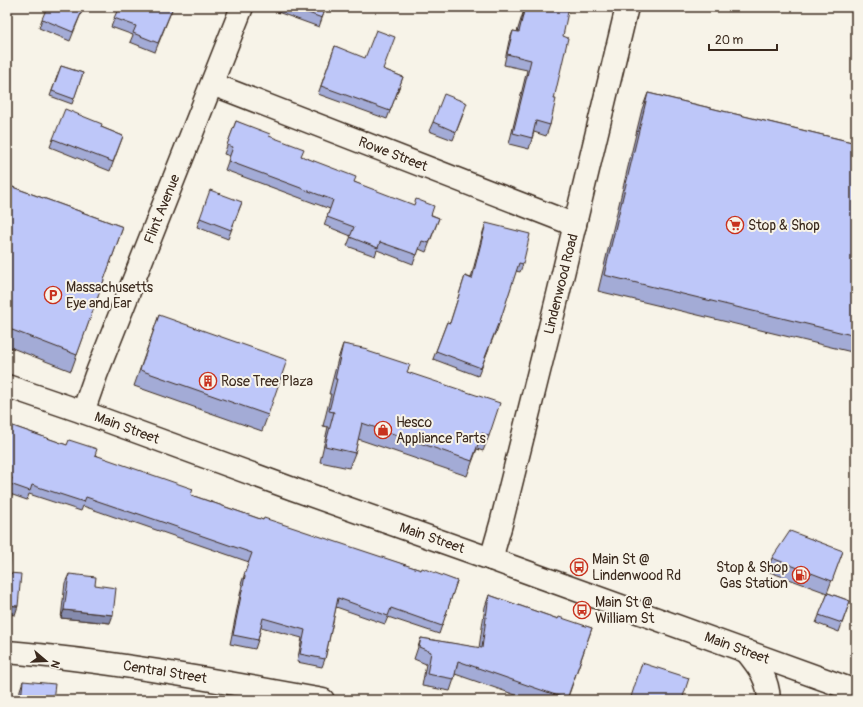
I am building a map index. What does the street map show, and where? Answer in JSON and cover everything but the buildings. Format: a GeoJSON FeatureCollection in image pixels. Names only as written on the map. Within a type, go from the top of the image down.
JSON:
{"type":"FeatureCollection","features":[{"type":"Feature","properties":{"kind":"street","name":"Flint Avenue"},"geometry":{"type":"LineString","coordinates":[[84,412],[96,375],[242,7]]}},
{"type":"Feature","properties":{"kind":"street","name":"Lindenwood Road"},"geometry":{"type":"LineString","coordinates":[[491,559],[575,225],[627,7]]}},
{"type":"Feature","properties":{"kind":"street","name":"Rowe Street"},"geometry":{"type":"LineString","coordinates":[[212,84],[575,225]]}},
{"type":"Feature","properties":{"kind":"street","name":"Main Street"},"geometry":{"type":"LineString","coordinates":[[7,386],[84,412],[293,489],[746,651],[853,686]]}},
{"type":"Feature","properties":{"kind":"street"},"geometry":{"type":"LineString","coordinates":[[746,651],[757,663],[764,675],[769,700]]}},
{"type":"Feature","properties":{"kind":"street","name":"Central Street"},"geometry":{"type":"LineString","coordinates":[[7,652],[93,661],[154,670],[323,700]]}},
{"type":"Feature","properties":{"kind":"street"},"geometry":{"type":"LineString","coordinates":[[829,700],[853,686]]}},
{"type":"Feature","properties":{"kind":"place","name":"Stop & Shop"},"geometry":{"type":"Point","coordinates":[735,225]}},
{"type":"Feature","properties":{"kind":"place","name":"Massachusetts Eye and Ear"},"geometry":{"type":"Point","coordinates":[53,295]}},
{"type":"Feature","properties":{"kind":"place","name":"Rose Tree Plaza"},"geometry":{"type":"Point","coordinates":[208,381]}},
{"type":"Feature","properties":{"kind":"place","name":"Hesco Appliance Parts"},"geometry":{"type":"Point","coordinates":[383,430]}},
{"type":"Feature","properties":{"kind":"place","name":"Main St @ Lindenwood Rd"},"geometry":{"type":"Point","coordinates":[579,567]}},
{"type":"Feature","properties":{"kind":"place","name":"Stop & Shop Gas Station"},"geometry":{"type":"Point","coordinates":[801,575]}},
{"type":"Feature","properties":{"kind":"place","name":"Main St @ William St"},"geometry":{"type":"Point","coordinates":[582,610]}}]}
